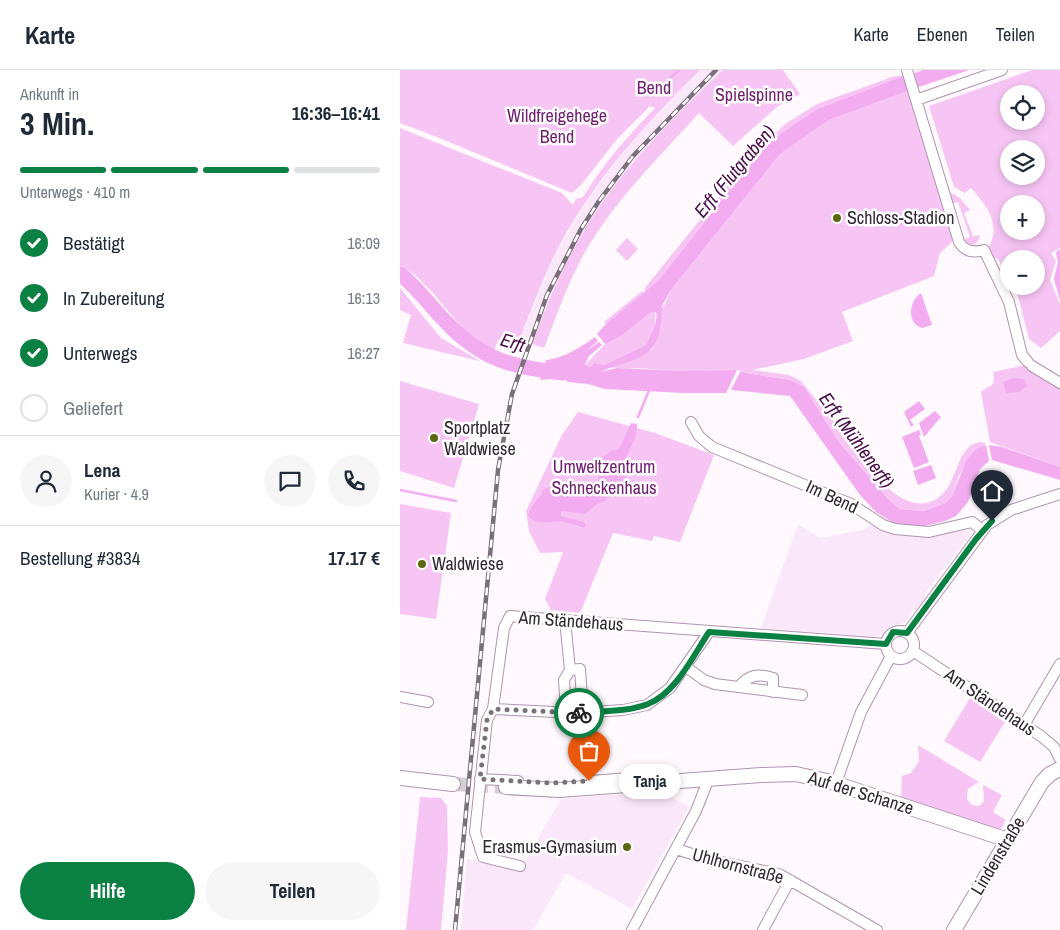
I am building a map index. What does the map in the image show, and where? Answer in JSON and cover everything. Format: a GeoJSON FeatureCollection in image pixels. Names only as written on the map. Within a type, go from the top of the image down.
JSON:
{"type":"FeatureCollection","features":[{"type":"Feature","properties":{"kind":"main road","name":"Lindenstraße"},"geometry":{"type":"LineString","coordinates":[[954,930],[1042,782],[1050,774],[1060,769]]}},
{"type":"Feature","properties":{"kind":"main road","name":"Auf der Schanze"},"geometry":{"type":"LineString","coordinates":[[506,787],[559,790],[709,778],[791,774],[836,783],[1008,840]]}},
{"type":"Feature","properties":{"kind":"main road"},"geometry":{"type":"LineString","coordinates":[[400,778],[453,784]]}},
{"type":"Feature","properties":{"kind":"street"},"geometry":{"type":"LineString","coordinates":[[916,100],[1002,70]]}},
{"type":"Feature","properties":{"kind":"street"},"geometry":{"type":"LineString","coordinates":[[907,72],[961,245],[965,249],[975,252],[984,250],[1009,302],[1027,361],[1060,383]]}},
{"type":"Feature","properties":{"kind":"street","name":"Im Bend"},"geometry":{"type":"LineString","coordinates":[[691,422],[699,436],[712,447],[851,504],[890,528],[924,532],[972,522],[982,530]]}},
{"type":"Feature","properties":{"kind":"street"},"geometry":{"type":"LineString","coordinates":[[907,633],[982,530],[997,517],[1011,510],[1060,494]]}},
{"type":"Feature","properties":{"kind":"street","name":"Am Ständehaus"},"geometry":{"type":"LineString","coordinates":[[520,866],[483,857],[475,832],[487,720],[493,709],[502,634],[510,616],[886,644]]}},
{"type":"Feature","properties":{"kind":"street"},"geometry":{"type":"LineString","coordinates":[[565,620],[570,670],[564,680],[566,713]]}},
{"type":"Feature","properties":{"kind":"street"},"geometry":{"type":"LineString","coordinates":[[493,709],[584,713],[629,709],[653,702],[670,688],[709,632]]}},
{"type":"Feature","properties":{"kind":"street"},"geometry":{"type":"LineString","coordinates":[[893,632],[907,633],[913,640],[913,650],[904,658],[891,656],[886,644],[893,632]]}},
{"type":"Feature","properties":{"kind":"street","name":"Am Ständehaus"},"geometry":{"type":"LineString","coordinates":[[913,650],[1052,744],[1060,759]]}},
{"type":"Feature","properties":{"kind":"street"},"geometry":{"type":"LineString","coordinates":[[836,783],[861,712],[891,656]]}},
{"type":"Feature","properties":{"kind":"street"},"geometry":{"type":"LineString","coordinates":[[1024,724],[1060,664]]}},
{"type":"Feature","properties":{"kind":"street"},"geometry":{"type":"LineString","coordinates":[[686,667],[709,683],[802,695]]}},
{"type":"Feature","properties":{"kind":"street"},"geometry":{"type":"LineString","coordinates":[[570,670],[580,669],[584,713]]}},
{"type":"Feature","properties":{"kind":"street"},"geometry":{"type":"LineString","coordinates":[[739,688],[746,679],[756,675],[772,678],[773,692]]}},
{"type":"Feature","properties":{"kind":"street"},"geometry":{"type":"LineString","coordinates":[[400,697],[428,702]]}},
{"type":"Feature","properties":{"kind":"street","name":"Auf der Schanze"},"geometry":{"type":"LineString","coordinates":[[480,779],[559,783],[640,777],[649,783]]}},
{"type":"Feature","properties":{"kind":"street"},"geometry":{"type":"LineString","coordinates":[[632,930],[698,806],[709,778]]}},
{"type":"Feature","properties":{"kind":"street","name":"Uhlhornstraße"},"geometry":{"type":"LineString","coordinates":[[676,849],[708,859],[760,868],[790,880],[877,930]]}},
{"type":"Feature","properties":{"kind":"street"},"geometry":{"type":"LineString","coordinates":[[763,930],[790,880]]}},
{"type":"Feature","properties":{"kind":"shaded area"},"geometry":{"type":"Polygon","coordinates":[[[700,70],[723,70],[636,160],[601,205],[580,237],[551,297],[532,344],[519,341],[555,255],[589,197],[642,128],[700,70]]]}},
{"type":"Feature","properties":{"kind":"shaded area"},"geometry":{"type":"Polygon","coordinates":[[[923,70],[969,70],[916,88],[912,74],[923,70]]]}},
{"type":"Feature","properties":{"kind":"shaded area"},"geometry":{"type":"Polygon","coordinates":[[[903,76],[908,91],[829,120],[780,154],[670,291],[661,308],[660,327],[652,348],[636,359],[600,372],[617,368],[679,371],[737,370],[726,393],[605,389],[588,384],[568,382],[562,378],[540,380],[546,360],[565,355],[595,337],[598,341],[585,352],[599,342],[602,345],[589,356],[585,364],[590,367],[594,363],[604,365],[646,345],[655,326],[657,314],[655,312],[650,313],[621,336],[605,344],[597,334],[605,325],[658,281],[755,158],[780,134],[817,109],[903,76]]]}},
{"type":"Feature","properties":{"kind":"shaded area"},"geometry":{"type":"Polygon","coordinates":[[[1060,250],[1060,300],[1054,279],[1058,262],[1056,253],[1060,250]]]}},
{"type":"Feature","properties":{"kind":"shaded area"},"geometry":{"type":"Polygon","coordinates":[[[921,293],[932,325],[922,328],[913,322],[911,317],[914,301],[921,293]]]}},
{"type":"Feature","properties":{"kind":"shaded area"},"geometry":{"type":"Polygon","coordinates":[[[740,372],[790,380],[804,387],[839,442],[888,499],[900,509],[924,511],[945,503],[952,496],[967,459],[976,449],[986,445],[989,461],[980,469],[968,502],[956,516],[921,527],[897,525],[876,512],[860,495],[790,396],[731,390],[740,372]]]}},
{"type":"Feature","properties":{"kind":"shaded area"},"geometry":{"type":"Polygon","coordinates":[[[1014,378],[1024,379],[1027,386],[1019,392],[1006,393],[1003,382],[1014,378]]]}},
{"type":"Feature","properties":{"kind":"shaded area"},"geometry":{"type":"Polygon","coordinates":[[[919,401],[925,409],[910,420],[914,425],[911,427],[904,412],[919,401]]]}},
{"type":"Feature","properties":{"kind":"shaded area"},"geometry":{"type":"Polygon","coordinates":[[[935,411],[941,417],[924,437],[919,423],[935,411]]]}},
{"type":"Feature","properties":{"kind":"shaded area"},"geometry":{"type":"Polygon","coordinates":[[[631,423],[637,424],[636,436],[626,458],[627,473],[624,481],[604,502],[597,504],[585,514],[561,511],[561,516],[584,522],[586,526],[584,528],[565,522],[539,522],[531,519],[528,515],[531,508],[543,490],[551,486],[576,482],[583,491],[594,495],[599,485],[596,462],[611,451],[619,449],[631,423]]]}},
{"type":"Feature","properties":{"kind":"shaded area"},"geometry":{"type":"Polygon","coordinates":[[[919,430],[921,435],[919,436],[929,462],[914,468],[902,437],[919,430]]]}},
{"type":"Feature","properties":{"kind":"shaded area"},"geometry":{"type":"Polygon","coordinates":[[[989,445],[1002,447],[1060,467],[1060,480],[992,460],[989,445]]]}},
{"type":"Feature","properties":{"kind":"shaded area"},"geometry":{"type":"Polygon","coordinates":[[[931,465],[936,478],[918,485],[913,471],[931,465]]]}},
{"type":"Feature","properties":{"kind":"shaded area"},"geometry":{"type":"Polygon","coordinates":[[[876,523],[884,527],[962,527],[971,534],[925,593],[926,599],[917,610],[914,609],[904,623],[890,627],[877,637],[761,628],[798,524],[820,538],[863,530],[876,523]]]}},
{"type":"Feature","properties":{"kind":"shaded area","name":"Erasmus-Gymasium"},"geometry":{"type":"Polygon","coordinates":[[[645,792],[664,793],[689,807],[632,909],[566,873],[533,930],[461,930],[467,859],[520,869],[561,799],[645,792]]]}},
{"type":"Feature","properties":{"kind":"green space"},"geometry":{"type":"Polygon","coordinates":[[[400,70],[700,70],[638,134],[601,180],[584,204],[554,256],[519,341],[499,339],[493,352],[472,340],[433,293],[414,274],[400,266],[400,128],[562,193],[573,205],[576,199],[583,197],[616,151],[655,108],[650,106],[618,138],[581,185],[572,193],[400,123],[400,70]]]}},
{"type":"Feature","properties":{"kind":"green space","name":"Spielspinne"},"geometry":{"type":"Polygon","coordinates":[[[723,70],[783,70],[800,94],[777,107],[733,146],[699,113],[645,172],[606,219],[579,262],[544,348],[532,344],[566,263],[580,237],[610,191],[664,128],[723,70]]]}},
{"type":"Feature","properties":{"kind":"green space"},"geometry":{"type":"Polygon","coordinates":[[[1032,70],[1060,70],[1060,248],[1051,253],[1056,261],[1050,280],[1060,304],[1060,331],[1041,348],[1029,339],[1018,295],[1045,295],[1045,250],[1000,250],[1000,262],[998,259],[992,257],[989,247],[994,231],[991,216],[971,188],[965,193],[954,187],[929,106],[1032,70]]]}},
{"type":"Feature","properties":{"kind":"green space"},"geometry":{"type":"Polygon","coordinates":[[[895,76],[903,76],[817,109],[780,134],[755,158],[658,281],[647,292],[644,289],[742,168],[785,124],[817,104],[895,76]]]}},
{"type":"Feature","properties":{"kind":"green space","name":"Schloss-Stadion"},"geometry":{"type":"Polygon","coordinates":[[[908,91],[953,241],[940,253],[934,276],[842,312],[853,341],[804,359],[752,370],[789,375],[801,381],[883,483],[898,496],[916,503],[933,501],[941,496],[948,487],[961,458],[971,445],[986,443],[959,475],[952,496],[945,503],[924,511],[900,509],[888,499],[839,442],[813,401],[790,380],[740,372],[740,370],[672,371],[612,367],[652,349],[661,325],[660,309],[665,304],[670,291],[780,154],[829,120],[908,91]]]}},
{"type":"Feature","properties":{"kind":"green space"},"geometry":{"type":"Polygon","coordinates":[[[948,191],[960,198],[970,210],[964,213],[973,236],[980,235],[975,244],[969,245],[963,240],[970,237],[958,202],[951,204],[948,191]]]}},
{"type":"Feature","properties":{"kind":"green space"},"geometry":{"type":"Polygon","coordinates":[[[627,238],[638,249],[627,261],[616,250],[627,238]]]}},
{"type":"Feature","properties":{"kind":"green space"},"geometry":{"type":"Polygon","coordinates":[[[400,288],[441,338],[480,361],[403,343],[411,315],[400,310],[400,288]]]}},
{"type":"Feature","properties":{"kind":"green space"},"geometry":{"type":"Polygon","coordinates":[[[642,291],[645,294],[606,324],[604,322],[642,291]]]}},
{"type":"Feature","properties":{"kind":"green space"},"geometry":{"type":"Polygon","coordinates":[[[655,312],[655,326],[646,345],[604,365],[594,363],[590,367],[586,364],[606,343],[621,336],[650,313],[655,312]]]}},
{"type":"Feature","properties":{"kind":"green space"},"geometry":{"type":"Polygon","coordinates":[[[1026,365],[1060,388],[1060,467],[990,442],[981,392],[993,384],[993,372],[1026,365]]]}},
{"type":"Feature","properties":{"kind":"green space","name":"Sportplatz Waldwiese"},"geometry":{"type":"Polygon","coordinates":[[[400,381],[479,404],[454,488],[400,471],[400,381]]]}},
{"type":"Feature","properties":{"kind":"green space","name":"Umweltzentrum Schneckenhaus"},"geometry":{"type":"Polygon","coordinates":[[[578,412],[655,433],[714,455],[680,542],[654,536],[652,541],[613,533],[580,613],[551,610],[545,599],[563,552],[540,553],[529,531],[526,511],[562,435],[578,412]]]}},
{"type":"Feature","properties":{"kind":"green space","name":"Waldwiese"},"geometry":{"type":"Polygon","coordinates":[[[400,504],[451,513],[436,619],[400,614],[400,504]]]}},
{"type":"Feature","properties":{"kind":"green space"},"geometry":{"type":"Polygon","coordinates":[[[970,698],[1005,722],[980,762],[944,741],[970,698]]]}},
{"type":"Feature","properties":{"kind":"green space"},"geometry":{"type":"Polygon","coordinates":[[[918,745],[979,782],[968,789],[967,799],[972,805],[979,806],[984,801],[983,785],[1002,795],[993,812],[1006,820],[1001,829],[983,826],[901,801],[902,776],[911,773],[919,761],[918,745]]]}},
{"type":"Feature","properties":{"kind":"green space"},"geometry":{"type":"Polygon","coordinates":[[[420,797],[441,798],[447,806],[448,851],[441,930],[406,930],[420,797]]]}},
{"type":"Feature","properties":{"kind":"waterway"},"geometry":{"type":"LineString","coordinates":[[670,78],[679,70]]}},
{"type":"Feature","properties":{"kind":"waterway","name":"Erft"},"geometry":{"type":"LineString","coordinates":[[400,274],[413,285],[459,335],[485,353],[513,364],[563,373]]}},
{"type":"Feature","properties":{"kind":"waterway"},"geometry":{"type":"LineString","coordinates":[[638,417],[650,388]]}},
{"type":"Feature","properties":{"kind":"waterway"},"geometry":{"type":"LineString","coordinates":[[400,490],[456,501]]}},
{"type":"Feature","properties":{"kind":"tunnel"},"geometry":{"type":"LineString","coordinates":[[453,784],[506,787]]}},
{"type":"Feature","properties":{"kind":"railway"},"geometry":{"type":"LineString","coordinates":[[455,930],[498,470],[512,394],[547,295],[581,229],[599,201],[633,156],[716,70]]}},
{"type":"Feature","properties":{"kind":"way so far"},"geometry":{"type":"LineString","coordinates":[[579,713],[493,709],[487,720],[480,779],[553,783],[589,781]]}},
{"type":"Feature","properties":{"kind":"place","name":"Schloss-Stadion"},"geometry":{"type":"Point","coordinates":[837,218]}},
{"type":"Feature","properties":{"kind":"place","name":"Sportplatz Waldwiese"},"geometry":{"type":"Point","coordinates":[434,438]}},
{"type":"Feature","properties":{"kind":"place","name":"Waldwiese"},"geometry":{"type":"Point","coordinates":[422,564]}},
{"type":"Feature","properties":{"kind":"place","name":"Tanja"},"geometry":{"type":"Point","coordinates":[589,781]}},
{"type":"Feature","properties":{"kind":"place","name":"Erasmus-Gymasium"},"geometry":{"type":"Point","coordinates":[627,847]}},
{"type":"Feature","properties":{"kind":"route"},"geometry":{"type":"LineString","coordinates":[[579,713],[634,708],[647,705],[657,699],[674,683],[709,632],[886,644],[893,632],[903,631],[907,633],[982,530],[992,521]]}},
{"type":"Feature","properties":{"kind":"park label","name":"Bend"},"geometry":{"type":"Point","coordinates":[654,88]}},
{"type":"Feature","properties":{"kind":"park label","name":"Wildfreigehege Bend"},"geometry":{"type":"Point","coordinates":[557,126]}},
{"type":"Feature","properties":{"kind":"water label","name":"Erft (Flutgraben)"},"geometry":{"type":"Point","coordinates":[734,171]}},
{"type":"Feature","properties":{"kind":"water label","name":"Erft (Mühlenerft)"},"geometry":{"type":"Point","coordinates":[857,440]}}]}
